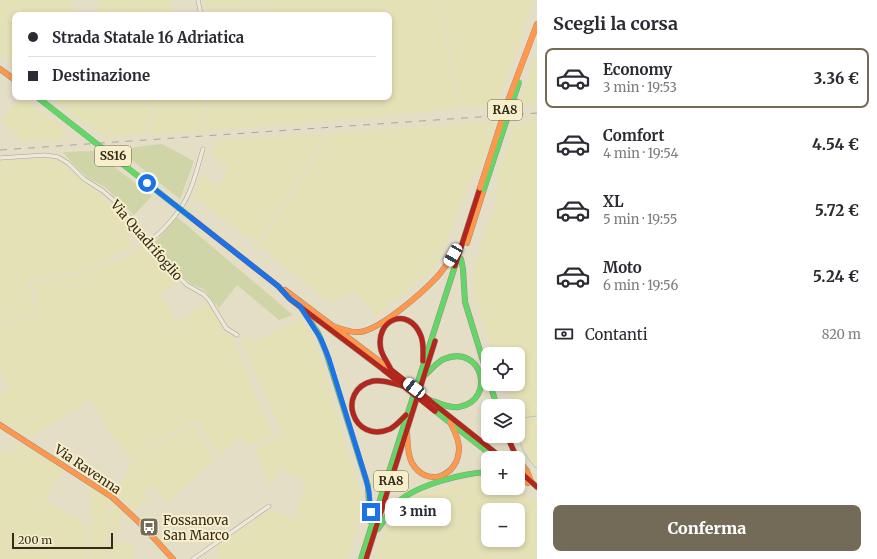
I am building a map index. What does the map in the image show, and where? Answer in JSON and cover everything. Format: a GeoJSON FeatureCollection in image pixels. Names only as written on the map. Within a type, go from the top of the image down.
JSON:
{"type":"FeatureCollection","features":[{"type":"Feature","properties":{"kind":"main road","name":"RA8"},"geometry":{"type":"LineString","coordinates":[[366,559],[372,532],[407,414],[463,242],[516,92],[537,24]]}},
{"type":"Feature","properties":{"kind":"main road"},"geometry":{"type":"LineString","coordinates":[[0,69],[12,78]]}},
{"type":"Feature","properties":{"kind":"main road","name":"SS16"},"geometry":{"type":"LineString","coordinates":[[41,100],[278,286],[293,295],[385,366],[403,386],[492,451]]}},
{"type":"Feature","properties":{"kind":"main road","name":"RA8"},"geometry":{"type":"LineString","coordinates":[[361,559],[372,532],[425,375],[462,259],[482,188]]}},
{"type":"Feature","properties":{"kind":"main road"},"geometry":{"type":"LineString","coordinates":[[333,326],[355,332],[364,331],[377,326],[437,277],[446,268],[463,242]]}},
{"type":"Feature","properties":{"kind":"main road"},"geometry":{"type":"LineString","coordinates":[[462,259],[465,302],[481,354]]}},
{"type":"Feature","properties":{"kind":"main road","name":"SS16"},"geometry":{"type":"LineString","coordinates":[[278,286],[290,299],[391,370],[429,400],[450,422],[486,451]]}},
{"type":"Feature","properties":{"kind":"main road"},"geometry":{"type":"LineString","coordinates":[[300,306],[318,333],[326,352],[366,479],[372,532]]}},
{"type":"Feature","properties":{"kind":"main road"},"geometry":{"type":"LineString","coordinates":[[385,366],[380,347],[381,331],[390,321],[396,318],[403,318],[413,324],[420,334],[423,348],[423,367]]}},
{"type":"Feature","properties":{"kind":"main road"},"geometry":{"type":"LineString","coordinates":[[425,375],[440,362],[452,357],[461,356],[468,358],[477,366],[481,373],[482,381],[480,390],[477,397],[471,403],[455,407],[429,400]]}},
{"type":"Feature","properties":{"kind":"main road"},"geometry":{"type":"LineString","coordinates":[[403,386],[380,380],[366,383],[355,392],[352,399],[352,406],[357,423],[366,430],[376,432],[392,427],[407,414]]}},
{"type":"Feature","properties":{"kind":"main road"},"geometry":{"type":"LineString","coordinates":[[407,430],[409,454],[415,469],[425,475],[433,477],[440,476],[448,474],[453,469],[460,454],[458,440],[450,422]]}},
{"type":"Feature","properties":{"kind":"main road","name":"Via Ravenna"},"geometry":{"type":"LineString","coordinates":[[0,426],[112,497],[142,525],[173,559]]}},
{"type":"Feature","properties":{"kind":"main road"},"geometry":{"type":"LineString","coordinates":[[525,469],[530,482]]}},
{"type":"Feature","properties":{"kind":"main road"},"geometry":{"type":"LineString","coordinates":[[372,532],[396,504],[413,492],[473,473],[481,472]]}},
{"type":"Feature","properties":{"kind":"main road"},"geometry":{"type":"LineString","coordinates":[[525,477],[537,488]]}},
{"type":"Feature","properties":{"kind":"main road"},"geometry":{"type":"LineString","coordinates":[[525,479],[530,482]]}},
{"type":"Feature","properties":{"kind":"main road"},"geometry":{"type":"LineString","coordinates":[[525,481],[530,482]]}},
{"type":"Feature","properties":{"kind":"street"},"geometry":{"type":"LineString","coordinates":[[198,0],[200,12]]}},
{"type":"Feature","properties":{"kind":"street"},"geometry":{"type":"LineString","coordinates":[[148,241],[160,233],[186,198],[203,149]]}},
{"type":"Feature","properties":{"kind":"street","name":"Via Quadrifoglio"},"geometry":{"type":"LineString","coordinates":[[0,158],[45,155],[63,160],[84,179],[103,191],[119,205],[180,279],[203,294],[209,300],[226,328],[236,335]]}},
{"type":"Feature","properties":{"kind":"street"},"geometry":{"type":"LineString","coordinates":[[193,559],[269,506]]}},
{"type":"Feature","properties":{"kind":"shaded area"},"geometry":{"type":"Polygon","coordinates":[[[0,0],[69,0],[77,12],[12,12],[12,31],[0,45],[0,0]]]}},
{"type":"Feature","properties":{"kind":"shaded area"},"geometry":{"type":"Polygon","coordinates":[[[97,0],[171,0],[173,12],[94,12],[100,7],[97,0]]]}},
{"type":"Feature","properties":{"kind":"shaded area"},"geometry":{"type":"Polygon","coordinates":[[[202,0],[439,0],[459,109],[325,122],[203,131],[207,109],[206,100],[392,100],[392,12],[269,12],[270,4],[205,7],[202,0]]]}},
{"type":"Feature","properties":{"kind":"shaded area"},"geometry":{"type":"Polygon","coordinates":[[[440,0],[535,0],[524,23],[522,39],[497,106],[461,108],[440,0]]]}},
{"type":"Feature","properties":{"kind":"shaded area"},"geometry":{"type":"Polygon","coordinates":[[[268,6],[267,12],[205,12],[205,10],[268,6]]]}},
{"type":"Feature","properties":{"kind":"shaded area"},"geometry":{"type":"Polygon","coordinates":[[[12,33],[12,62],[0,52],[0,47],[12,33]]]}},
{"type":"Feature","properties":{"kind":"shaded area"},"geometry":{"type":"Polygon","coordinates":[[[537,55],[537,103],[519,104],[537,55]]]}},
{"type":"Feature","properties":{"kind":"shaded area"},"geometry":{"type":"Polygon","coordinates":[[[18,100],[27,100],[63,128],[62,141],[20,142],[18,135],[1,121],[18,100]]]}},
{"type":"Feature","properties":{"kind":"shaded area"},"geometry":{"type":"Polygon","coordinates":[[[54,100],[139,100],[153,110],[144,134],[105,138],[54,100]]]}},
{"type":"Feature","properties":{"kind":"shaded area"},"geometry":{"type":"Polygon","coordinates":[[[143,100],[203,100],[204,110],[200,131],[147,135],[156,109],[143,100]]]}},
{"type":"Feature","properties":{"kind":"shaded area"},"geometry":{"type":"Polygon","coordinates":[[[537,119],[537,466],[531,460],[523,443],[525,443],[525,399],[511,399],[508,391],[525,391],[525,347],[492,347],[476,300],[473,282],[475,264],[497,197],[498,185],[496,179],[513,127],[523,122],[537,119]]]}},
{"type":"Feature","properties":{"kind":"shaded area"},"geometry":{"type":"Polygon","coordinates":[[[496,122],[481,167],[470,182],[441,256],[432,270],[376,315],[354,292],[332,303],[258,246],[317,155],[325,137],[330,133],[496,122]]]}},
{"type":"Feature","properties":{"kind":"shaded area"},"geometry":{"type":"Polygon","coordinates":[[[324,133],[316,152],[257,243],[193,197],[201,175],[219,186],[229,168],[210,154],[214,141],[324,133]]]}},
{"type":"Feature","properties":{"kind":"shaded area"},"geometry":{"type":"Polygon","coordinates":[[[46,158],[58,160],[78,178],[99,193],[124,217],[132,248],[75,273],[28,279],[37,315],[0,322],[0,161],[46,158]]]}},
{"type":"Feature","properties":{"kind":"shaded area"},"geometry":{"type":"Polygon","coordinates":[[[146,244],[179,282],[160,294],[176,323],[206,302],[225,330],[232,337],[273,435],[247,446],[241,437],[219,457],[201,425],[196,421],[164,437],[144,449],[132,459],[110,434],[91,400],[29,438],[0,420],[0,394],[10,388],[0,369],[0,323],[39,316],[32,281],[76,275],[127,256],[146,244]]]}},
{"type":"Feature","properties":{"kind":"shaded area"},"geometry":{"type":"Polygon","coordinates":[[[300,319],[310,332],[320,357],[360,492],[360,517],[348,559],[219,559],[218,546],[271,509],[294,520],[306,485],[282,468],[269,488],[256,452],[259,447],[277,438],[282,432],[239,340],[262,338],[300,319]]]}},
{"type":"Feature","properties":{"kind":"shaded area"},"geometry":{"type":"Polygon","coordinates":[[[195,425],[215,461],[167,502],[150,485],[144,494],[148,498],[134,511],[116,493],[133,461],[145,451],[195,425]]]}},
{"type":"Feature","properties":{"kind":"shaded area"},"geometry":{"type":"Polygon","coordinates":[[[21,444],[64,470],[45,500],[89,526],[86,559],[0,559],[0,449],[6,453],[21,444]]]}},
{"type":"Feature","properties":{"kind":"shaded area"},"geometry":{"type":"Polygon","coordinates":[[[479,477],[481,477],[481,495],[525,495],[537,502],[537,559],[380,559],[375,556],[388,523],[402,504],[414,496],[479,477]]]}},
{"type":"Feature","properties":{"kind":"shaded area"},"geometry":{"type":"Polygon","coordinates":[[[90,486],[109,499],[106,559],[89,559],[91,527],[90,486]]]}},
{"type":"Feature","properties":{"kind":"shaded area"},"geometry":{"type":"Polygon","coordinates":[[[111,502],[122,511],[118,534],[109,534],[111,502]]]}},
{"type":"Feature","properties":{"kind":"shaded area"},"geometry":{"type":"Polygon","coordinates":[[[109,542],[133,543],[132,559],[108,559],[109,542]]]}},
{"type":"Feature","properties":{"kind":"green space"},"geometry":{"type":"Polygon","coordinates":[[[162,144],[194,161],[180,199],[118,149],[162,144]]]}},
{"type":"Feature","properties":{"kind":"green space"},"geometry":{"type":"Polygon","coordinates":[[[94,151],[152,196],[134,215],[105,187],[88,178],[63,152],[94,151]]]}},
{"type":"Feature","properties":{"kind":"green space"},"geometry":{"type":"Polygon","coordinates":[[[177,217],[293,315],[279,320],[237,285],[219,308],[203,289],[193,285],[181,276],[152,242],[156,241],[177,217]]]}},
{"type":"Feature","properties":{"kind":"waterway"},"geometry":{"type":"LineString","coordinates":[[525,418],[537,416]]}},
{"type":"Feature","properties":{"kind":"waterway"},"geometry":{"type":"LineString","coordinates":[[520,443],[524,453],[537,469]]}},
{"type":"Feature","properties":{"kind":"railway"},"geometry":{"type":"LineString","coordinates":[[0,150],[537,113]]}},
{"type":"Feature","properties":{"kind":"traffic: fast"},"geometry":{"type":"LineString","coordinates":[[484,189],[519,82]]}},
{"type":"Feature","properties":{"kind":"traffic: fast"},"geometry":{"type":"LineString","coordinates":[[41,100],[189,216]]}},
{"type":"Feature","properties":{"kind":"traffic: fast"},"geometry":{"type":"LineString","coordinates":[[461,259],[465,302],[481,354]]}},
{"type":"Feature","properties":{"kind":"traffic: fast"},"geometry":{"type":"LineString","coordinates":[[361,559],[455,266]]}},
{"type":"Feature","properties":{"kind":"traffic: fast"},"geometry":{"type":"LineString","coordinates":[[300,306],[318,333],[326,352],[368,486],[370,521]]}},
{"type":"Feature","properties":{"kind":"traffic: fast"},"geometry":{"type":"LineString","coordinates":[[425,375],[441,360],[457,356],[468,359],[475,365],[480,374],[481,385],[478,394],[471,402],[455,407],[429,400]]}},
{"type":"Feature","properties":{"kind":"traffic: fast"},"geometry":{"type":"LineString","coordinates":[[492,391],[495,399]]}},
{"type":"Feature","properties":{"kind":"traffic: fast"},"geometry":{"type":"LineString","coordinates":[[435,411],[486,451]]}},
{"type":"Feature","properties":{"kind":"traffic: fast"},"geometry":{"type":"LineString","coordinates":[[378,529],[395,505],[406,496],[428,485],[454,477],[481,473]]}},
{"type":"Feature","properties":{"kind":"traffic: slow"},"geometry":{"type":"LineString","coordinates":[[534,32],[537,24]]}},
{"type":"Feature","properties":{"kind":"traffic: slow"},"geometry":{"type":"LineString","coordinates":[[480,188],[509,98],[534,32]]}},
{"type":"Feature","properties":{"kind":"traffic: slow"},"geometry":{"type":"LineString","coordinates":[[0,69],[12,78]]}},
{"type":"Feature","properties":{"kind":"traffic: slow"},"geometry":{"type":"LineString","coordinates":[[467,243],[484,189]]}},
{"type":"Feature","properties":{"kind":"traffic: slow"},"geometry":{"type":"LineString","coordinates":[[333,326],[360,332],[379,324],[412,301],[430,284],[443,270],[459,247]]}},
{"type":"Feature","properties":{"kind":"traffic: slow"},"geometry":{"type":"LineString","coordinates":[[285,290],[391,370]]}},
{"type":"Feature","properties":{"kind":"traffic: slow"},"geometry":{"type":"LineString","coordinates":[[407,433],[409,456],[418,471],[426,476],[441,476],[454,466],[458,458],[458,441],[450,422]]}},
{"type":"Feature","properties":{"kind":"traffic: slow"},"geometry":{"type":"LineString","coordinates":[[0,425],[112,497],[142,525],[173,559]]}},
{"type":"Feature","properties":{"kind":"traffic: slow"},"geometry":{"type":"LineString","coordinates":[[525,469],[531,481]]}},
{"type":"Feature","properties":{"kind":"traffic: jam"},"geometry":{"type":"LineString","coordinates":[[455,266],[480,188]]}},
{"type":"Feature","properties":{"kind":"traffic: jam"},"geometry":{"type":"LineString","coordinates":[[189,216],[278,286],[290,299],[384,370]]}},
{"type":"Feature","properties":{"kind":"traffic: jam"},"geometry":{"type":"LineString","coordinates":[[391,370],[382,353],[380,339],[387,324],[394,320],[401,319],[409,321],[416,326],[422,339],[423,361]]}},
{"type":"Feature","properties":{"kind":"traffic: jam"},"geometry":{"type":"LineString","coordinates":[[366,559],[435,341]]}},
{"type":"Feature","properties":{"kind":"traffic: jam"},"geometry":{"type":"LineString","coordinates":[[384,370],[435,411]]}},
{"type":"Feature","properties":{"kind":"traffic: jam"},"geometry":{"type":"LineString","coordinates":[[391,370],[429,400]]}},
{"type":"Feature","properties":{"kind":"traffic: jam"},"geometry":{"type":"LineString","coordinates":[[403,386],[385,381],[373,381],[361,386],[354,395],[352,404],[353,414],[358,423],[366,430],[377,432],[392,428],[406,415]]}},
{"type":"Feature","properties":{"kind":"traffic: jam"},"geometry":{"type":"LineString","coordinates":[[429,400],[493,451]]}},
{"type":"Feature","properties":{"kind":"traffic: jam"},"geometry":{"type":"LineString","coordinates":[[510,443],[514,451]]}},
{"type":"Feature","properties":{"kind":"traffic: jam"},"geometry":{"type":"LineString","coordinates":[[525,476],[537,487]]}},
{"type":"Feature","properties":{"kind":"place","name":"Fossanova San Marco"},"geometry":{"type":"Point","coordinates":[149,527]}},
{"type":"Feature","properties":{"kind":"route"},"geometry":{"type":"LineString","coordinates":[[147,183],[278,286],[290,299],[300,306],[318,333],[329,359],[366,479],[371,512]]}}]}
